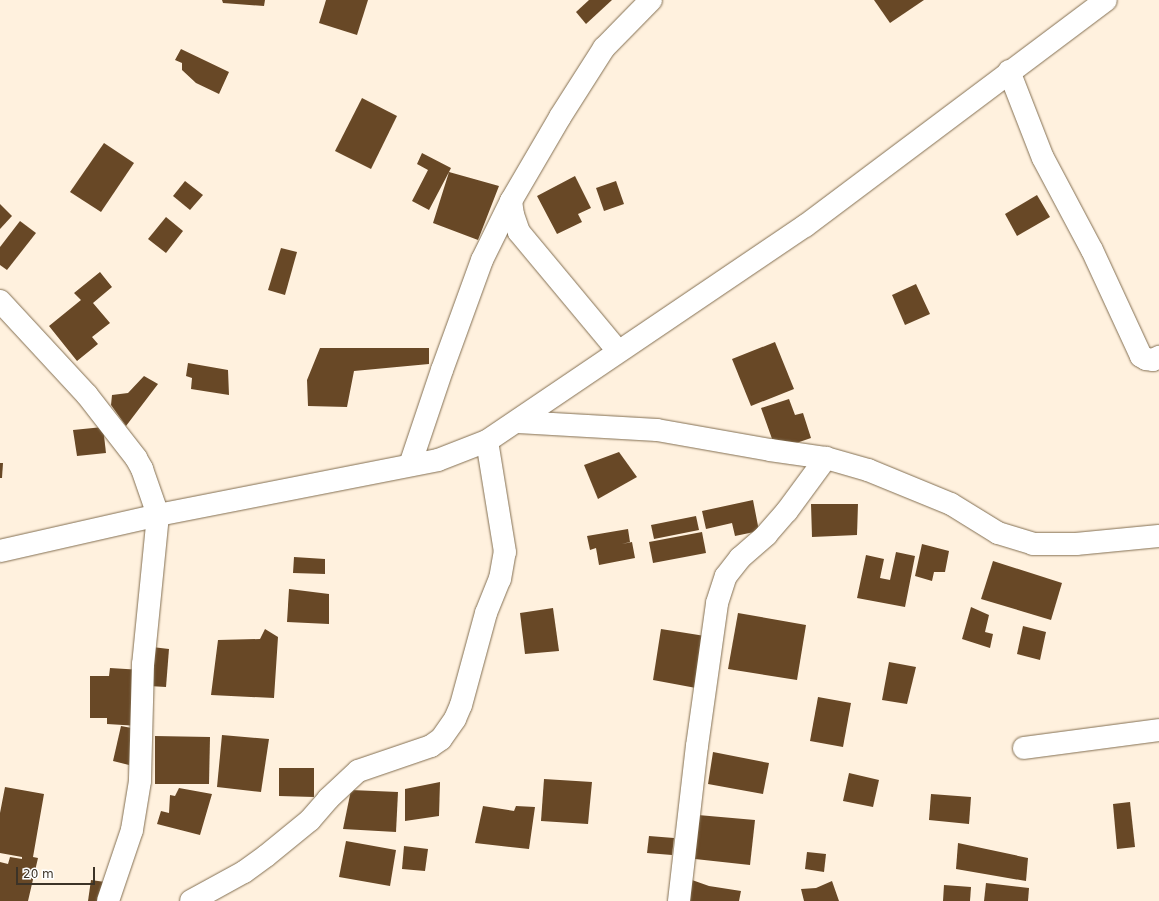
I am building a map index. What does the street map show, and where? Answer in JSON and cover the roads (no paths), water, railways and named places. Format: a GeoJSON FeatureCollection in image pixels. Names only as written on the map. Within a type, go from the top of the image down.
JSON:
{"type":"FeatureCollection","features":[{"type":"Feature","properties":{"kind":"street"},"geometry":{"type":"LineString","coordinates":[[410,465],[442,370],[482,260],[511,201],[560,117],[604,48],[651,0]]}},
{"type":"Feature","properties":{"kind":"street"},"geometry":{"type":"LineString","coordinates":[[0,551],[158,515],[438,460],[487,441],[518,422],[618,351],[805,226],[1009,71],[1106,0]]}},
{"type":"Feature","properties":{"kind":"street"},"geometry":{"type":"LineString","coordinates":[[1009,71],[1043,158],[1092,250],[1141,356],[1146,359],[1153,360],[1159,357]]}},
{"type":"Feature","properties":{"kind":"street"},"geometry":{"type":"LineString","coordinates":[[511,201],[513,215],[519,232],[618,351]]}},
{"type":"Feature","properties":{"kind":"street"},"geometry":{"type":"LineString","coordinates":[[0,301],[87,395],[136,458],[142,469],[158,515],[143,664],[140,781],[132,830],[108,901]]}},
{"type":"Feature","properties":{"kind":"street"},"geometry":{"type":"LineString","coordinates":[[518,422],[657,430],[770,450],[826,458],[868,470],[951,504],[998,532],[1033,544],[1076,544],[1159,536]]}},
{"type":"Feature","properties":{"kind":"street"},"geometry":{"type":"LineString","coordinates":[[191,901],[244,872],[266,856],[310,820],[328,799],[358,771],[431,746],[441,739],[455,720],[461,705],[486,613],[500,579],[505,552],[487,441]]}},
{"type":"Feature","properties":{"kind":"street"},"geometry":{"type":"LineString","coordinates":[[679,901],[697,746],[716,610],[726,576],[740,558],[766,535],[788,510],[826,458]]}},
{"type":"Feature","properties":{"kind":"street"},"geometry":{"type":"LineString","coordinates":[[1024,748],[1159,730]]}}]}
